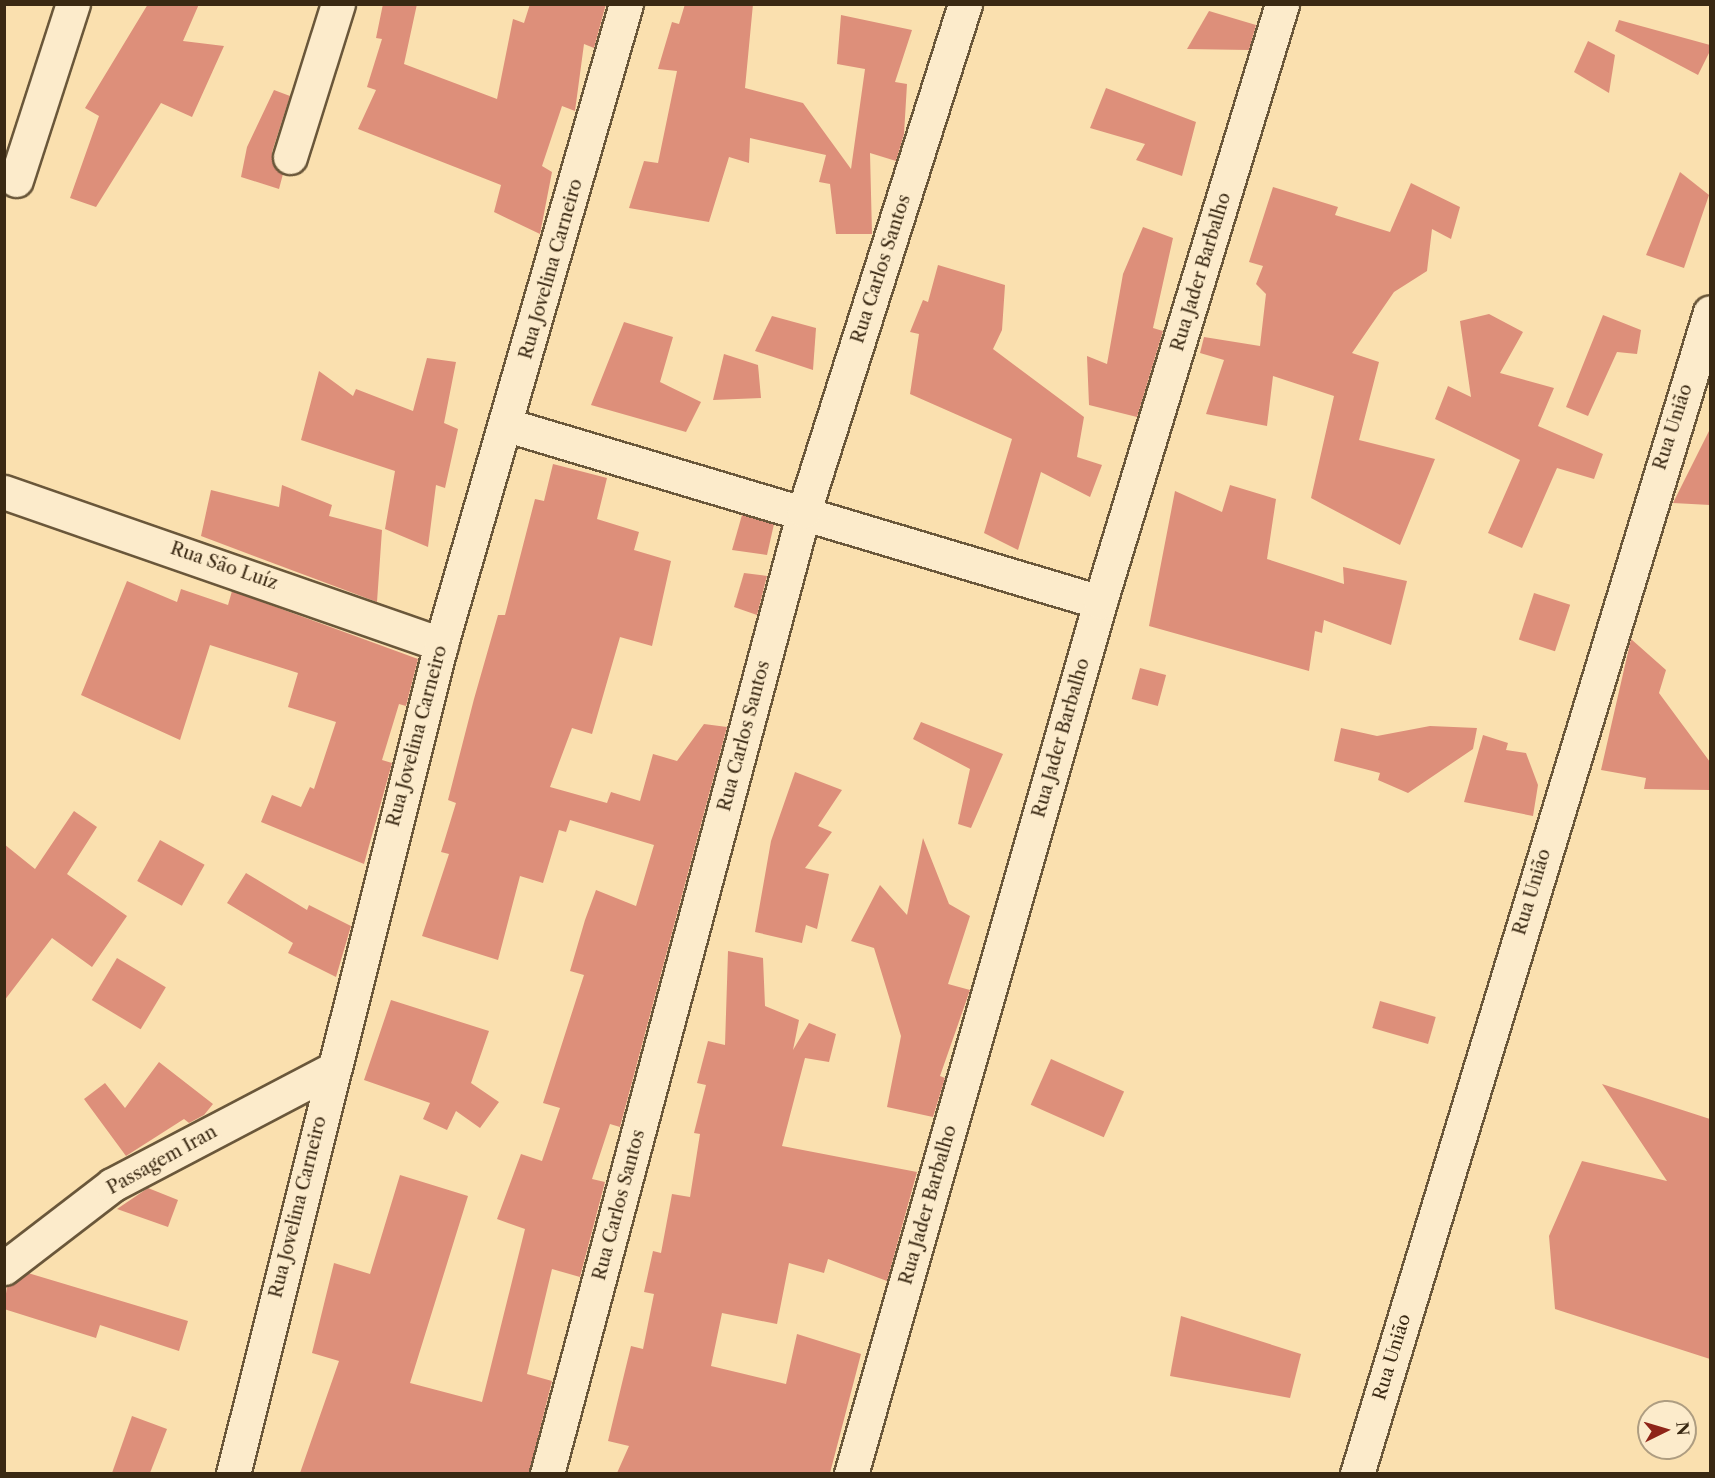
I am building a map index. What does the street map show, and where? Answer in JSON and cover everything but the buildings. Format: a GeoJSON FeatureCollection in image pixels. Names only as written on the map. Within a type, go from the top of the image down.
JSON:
{"type":"FeatureCollection","features":[{"type":"Feature","properties":{"kind":"street"},"geometry":{"type":"LineString","coordinates":[[16,180],[73,4]]}},
{"type":"Feature","properties":{"kind":"street"},"geometry":{"type":"LineString","coordinates":[[290,157],[338,4]]}},
{"type":"Feature","properties":{"kind":"street","name":"Rua Jovelina Carneiro"},"geometry":{"type":"LineString","coordinates":[[233,1473],[331,1070],[441,644],[507,425],[626,4]]}},
{"type":"Feature","properties":{"kind":"street","name":"Rua Carlos Santos"},"geometry":{"type":"LineString","coordinates":[[547,1473],[804,511],[965,4]]}},
{"type":"Feature","properties":{"kind":"street","name":"Rua Jader Barbalho"},"geometry":{"type":"LineString","coordinates":[[851,1473],[1100,602],[1282,4]]}},
{"type":"Feature","properties":{"kind":"street","name":"Rua União"},"geometry":{"type":"LineString","coordinates":[[1357,1473],[1710,312]]}},
{"type":"Feature","properties":{"kind":"street"},"geometry":{"type":"LineString","coordinates":[[507,425],[804,511],[1100,602]]}},
{"type":"Feature","properties":{"kind":"street","name":"Rua São Luíz"},"geometry":{"type":"LineString","coordinates":[[4,492],[441,644]]}},
{"type":"Feature","properties":{"kind":"street","name":"Passagem Iran"},"geometry":{"type":"LineString","coordinates":[[4,1268],[111,1185],[331,1070]]}}]}
